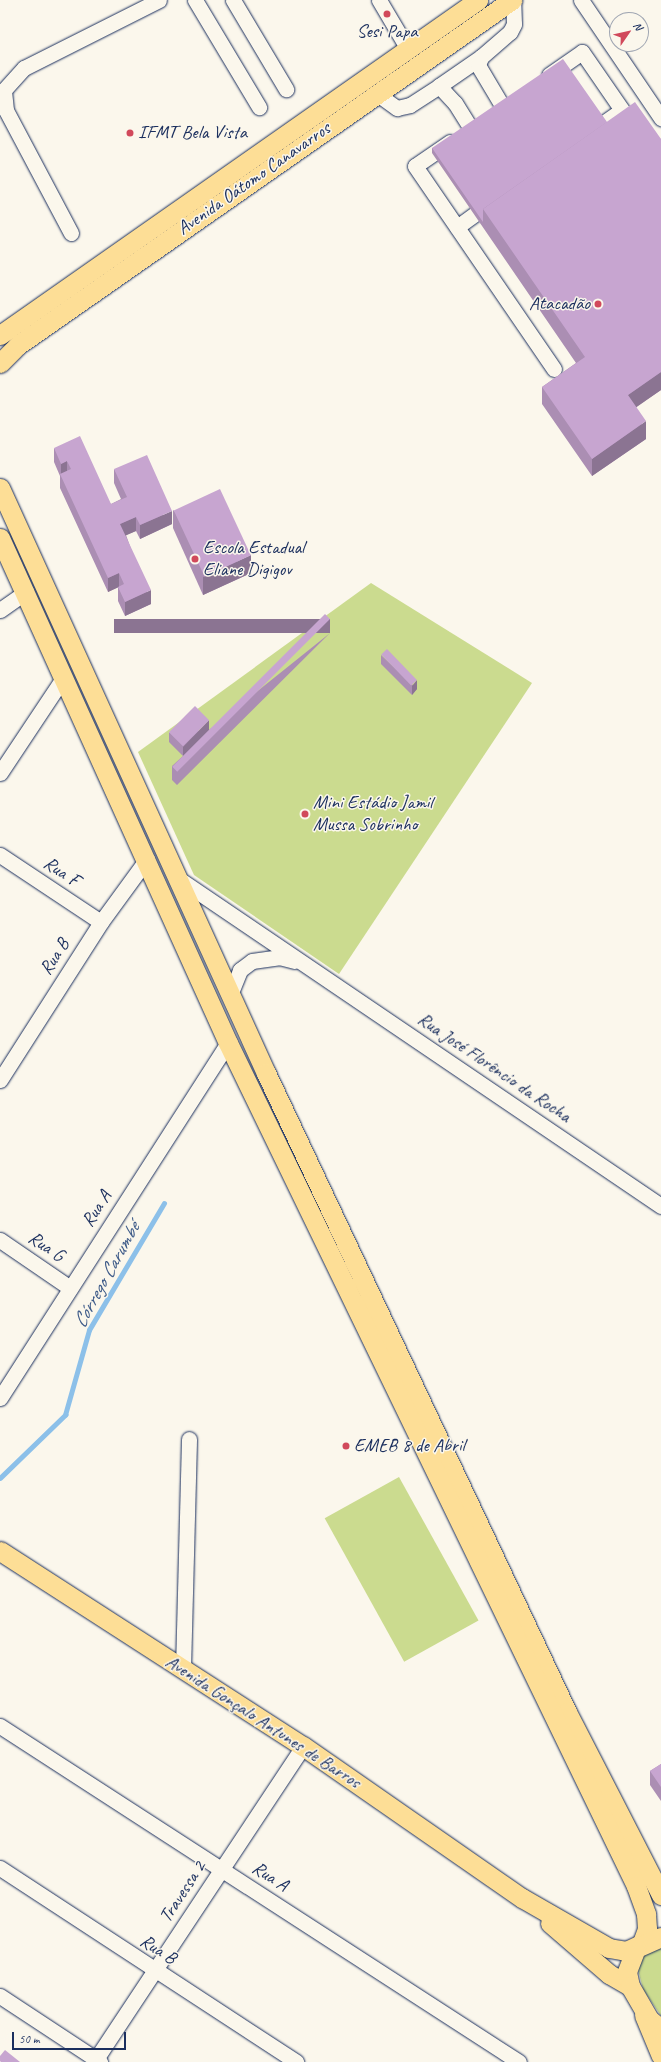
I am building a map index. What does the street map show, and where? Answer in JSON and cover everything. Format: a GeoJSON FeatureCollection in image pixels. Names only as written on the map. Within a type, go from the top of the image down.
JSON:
{"type":"FeatureCollection","features":[{"type":"Feature","properties":{"kind":"main road","name":"Avenida Oátomo Canavarros"},"geometry":{"type":"LineString","coordinates":[[0,335],[478,0]]}},
{"type":"Feature","properties":{"kind":"main road","name":"Avenida Oátomo Canavarros"},"geometry":{"type":"LineString","coordinates":[[0,363],[18,345],[376,93],[513,0]]}},
{"type":"Feature","properties":{"kind":"main road"},"geometry":{"type":"LineString","coordinates":[[0,488],[230,995],[567,1712],[661,1895]]}},
{"type":"Feature","properties":{"kind":"main road"},"geometry":{"type":"LineString","coordinates":[[0,538],[147,859],[228,1043],[636,1886],[646,1918],[641,1944],[628,1964],[630,1986],[642,2006],[661,2029]]}},
{"type":"Feature","properties":{"kind":"main road","name":"Avenida Gonçalo Antunes de Barros"},"geometry":{"type":"LineString","coordinates":[[0,1551],[303,1746],[522,1898],[608,1948],[626,1952],[641,1944],[661,1937]]}},
{"type":"Feature","properties":{"kind":"main road","name":"Avenida Gonçalo Antunes de Barros"},"geometry":{"type":"LineString","coordinates":[[522,1898],[609,1974],[630,1986]]}},
{"type":"Feature","properties":{"kind":"main road"},"geometry":{"type":"LineString","coordinates":[[642,2006],[649,2033],[661,2056]]}},
{"type":"Feature","properties":{"kind":"street"},"geometry":{"type":"LineString","coordinates":[[71,233],[6,110],[4,90],[24,68],[159,0]]}},
{"type":"Feature","properties":{"kind":"street"},"geometry":{"type":"LineString","coordinates":[[195,0],[259,107]]}},
{"type":"Feature","properties":{"kind":"street"},"geometry":{"type":"LineString","coordinates":[[233,0],[286,89]]}},
{"type":"Feature","properties":{"kind":"street"},"geometry":{"type":"LineString","coordinates":[[379,0],[408,49]]}},
{"type":"Feature","properties":{"kind":"street"},"geometry":{"type":"LineString","coordinates":[[376,93],[398,108],[410,105],[439,86],[481,57],[510,32],[514,24],[513,0]]}},
{"type":"Feature","properties":{"kind":"street"},"geometry":{"type":"LineString","coordinates":[[581,0],[661,118]]}},
{"type":"Feature","properties":{"kind":"street"},"geometry":{"type":"LineString","coordinates":[[538,82],[582,52],[622,110],[573,144]]}},
{"type":"Feature","properties":{"kind":"street"},"geometry":{"type":"LineString","coordinates":[[481,57],[478,70],[501,108],[519,133]]}},
{"type":"Feature","properties":{"kind":"street"},"geometry":{"type":"LineString","coordinates":[[439,86],[448,92],[470,129],[487,152]]}},
{"type":"Feature","properties":{"kind":"street"},"geometry":{"type":"LineString","coordinates":[[514,99],[415,166],[554,369]]}},
{"type":"Feature","properties":{"kind":"street"},"geometry":{"type":"LineString","coordinates":[[457,227],[506,192]]}},
{"type":"Feature","properties":{"kind":"street"},"geometry":{"type":"LineString","coordinates":[[0,610],[26,592]]}},
{"type":"Feature","properties":{"kind":"street"},"geometry":{"type":"LineString","coordinates":[[0,774],[64,678]]}},
{"type":"Feature","properties":{"kind":"street","name":"Rua F"},"geometry":{"type":"LineString","coordinates":[[0,855],[101,922]]}},
{"type":"Feature","properties":{"kind":"street","name":"Rua B"},"geometry":{"type":"LineString","coordinates":[[0,1080],[101,922],[147,859]]}},
{"type":"Feature","properties":{"kind":"street","name":"Rua José Florêncio da Rocha"},"geometry":{"type":"LineString","coordinates":[[176,877],[661,1206]]}},
{"type":"Feature","properties":{"kind":"street","name":"Rua José Florêncio da Rocha"},"geometry":{"type":"LineString","coordinates":[[230,995],[240,970],[252,961],[279,957],[304,963]]}},
{"type":"Feature","properties":{"kind":"street","name":"Rua A"},"geometry":{"type":"LineString","coordinates":[[0,1398],[228,1043]]}},
{"type":"Feature","properties":{"kind":"street","name":"Rua G"},"geometry":{"type":"LineString","coordinates":[[0,1240],[70,1288]]}},
{"type":"Feature","properties":{"kind":"street"},"geometry":{"type":"LineString","coordinates":[[183,1669],[190,1439]]}},
{"type":"Feature","properties":{"kind":"street","name":"Rua A"},"geometry":{"type":"LineString","coordinates":[[0,1726],[519,2062]]}},
{"type":"Feature","properties":{"kind":"street","name":"Travessa 2"},"geometry":{"type":"LineString","coordinates":[[98,2061],[154,1971],[303,1746]]}},
{"type":"Feature","properties":{"kind":"street","name":"Rua B"},"geometry":{"type":"LineString","coordinates":[[0,1868],[154,1971],[296,2062]]}},
{"type":"Feature","properties":{"kind":"street"},"geometry":{"type":"LineString","coordinates":[[0,1996],[98,2061]]}},
{"type":"Feature","properties":{"kind":"green space","name":"Mini Estádio Jamil Mussa Sobrinho"},"geometry":{"type":"Polygon","coordinates":[[[371,583],[532,683],[339,974],[194,875],[138,752],[371,583]]]}},
{"type":"Feature","properties":{"kind":"green space"},"geometry":{"type":"Polygon","coordinates":[[[399,1477],[479,1620],[404,1662],[325,1518],[399,1477]]]}},
{"type":"Feature","properties":{"kind":"green space"},"geometry":{"type":"Polygon","coordinates":[[[661,1945],[661,2016],[643,1989],[637,1966],[640,1955],[661,1945]]]}},
{"type":"Feature","properties":{"kind":"building"},"geometry":{"type":"Polygon","coordinates":[[[563,59],[607,122],[483,209],[483,222],[432,148],[563,59]]]}},
{"type":"Feature","properties":{"kind":"building","name":"Atacadão"},"geometry":{"type":"Polygon","coordinates":[[[635,102],[661,139],[661,372],[628,395],[646,421],[592,459],[542,387],[585,357],[483,209],[635,102]]]}},
{"type":"Feature","properties":{"kind":"building"},"geometry":{"type":"Polygon","coordinates":[[[80,436],[111,504],[127,497],[114,469],[147,455],[172,511],[140,525],[136,517],[120,524],[151,590],[125,602],[118,587],[124,584],[119,573],[108,578],[60,474],[71,469],[67,461],[61,464],[54,448],[80,436]]]}},
{"type":"Feature","properties":{"kind":"building"},"geometry":{"type":"Polygon","coordinates":[[[220,489],[251,555],[205,577],[174,511],[220,489]]]}},
{"type":"Feature","properties":{"kind":"building"},"geometry":{"type":"Polygon","coordinates":[[[325,614],[330,619],[177,772],[172,767],[325,614]]]}},
{"type":"Feature","properties":{"kind":"building"},"geometry":{"type":"Polygon","coordinates":[[[387,649],[417,680],[411,685],[381,655],[387,649]]]}},
{"type":"Feature","properties":{"kind":"building"},"geometry":{"type":"Polygon","coordinates":[[[195,706],[209,720],[183,746],[169,732],[195,706]]]}},
{"type":"Feature","properties":{"kind":"building"},"geometry":{"type":"Polygon","coordinates":[[[661,1764],[661,1787],[650,1771],[661,1764]]]}},
{"type":"Feature","properties":{"kind":"building"},"geometry":{"type":"Polygon","coordinates":[[[5,2050],[20,2062],[1,2062],[0,2056],[5,2050]]]}},
{"type":"Feature","properties":{"kind":"waterway","name":"Córrego Carumbé"},"geometry":{"type":"LineString","coordinates":[[0,1478],[65,1415],[89,1330],[164,1203]]}},
{"type":"Feature","properties":{"kind":"place","name":"Sesi Papa"},"geometry":{"type":"Point","coordinates":[387,14]}},
{"type":"Feature","properties":{"kind":"place","name":"IFMT Bela Vista"},"geometry":{"type":"Point","coordinates":[130,133]}},
{"type":"Feature","properties":{"kind":"place","name":"Atacadão"},"geometry":{"type":"Point","coordinates":[598,304]}},
{"type":"Feature","properties":{"kind":"place","name":"Escola Estadual Eliane Digigov"},"geometry":{"type":"Point","coordinates":[195,559]}},
{"type":"Feature","properties":{"kind":"place","name":"Mini Estádio Jamil Mussa Sobrinho"},"geometry":{"type":"Point","coordinates":[305,814]}},
{"type":"Feature","properties":{"kind":"place","name":"EMEB 8 de Abril"},"geometry":{"type":"Point","coordinates":[346,1446]}}]}
